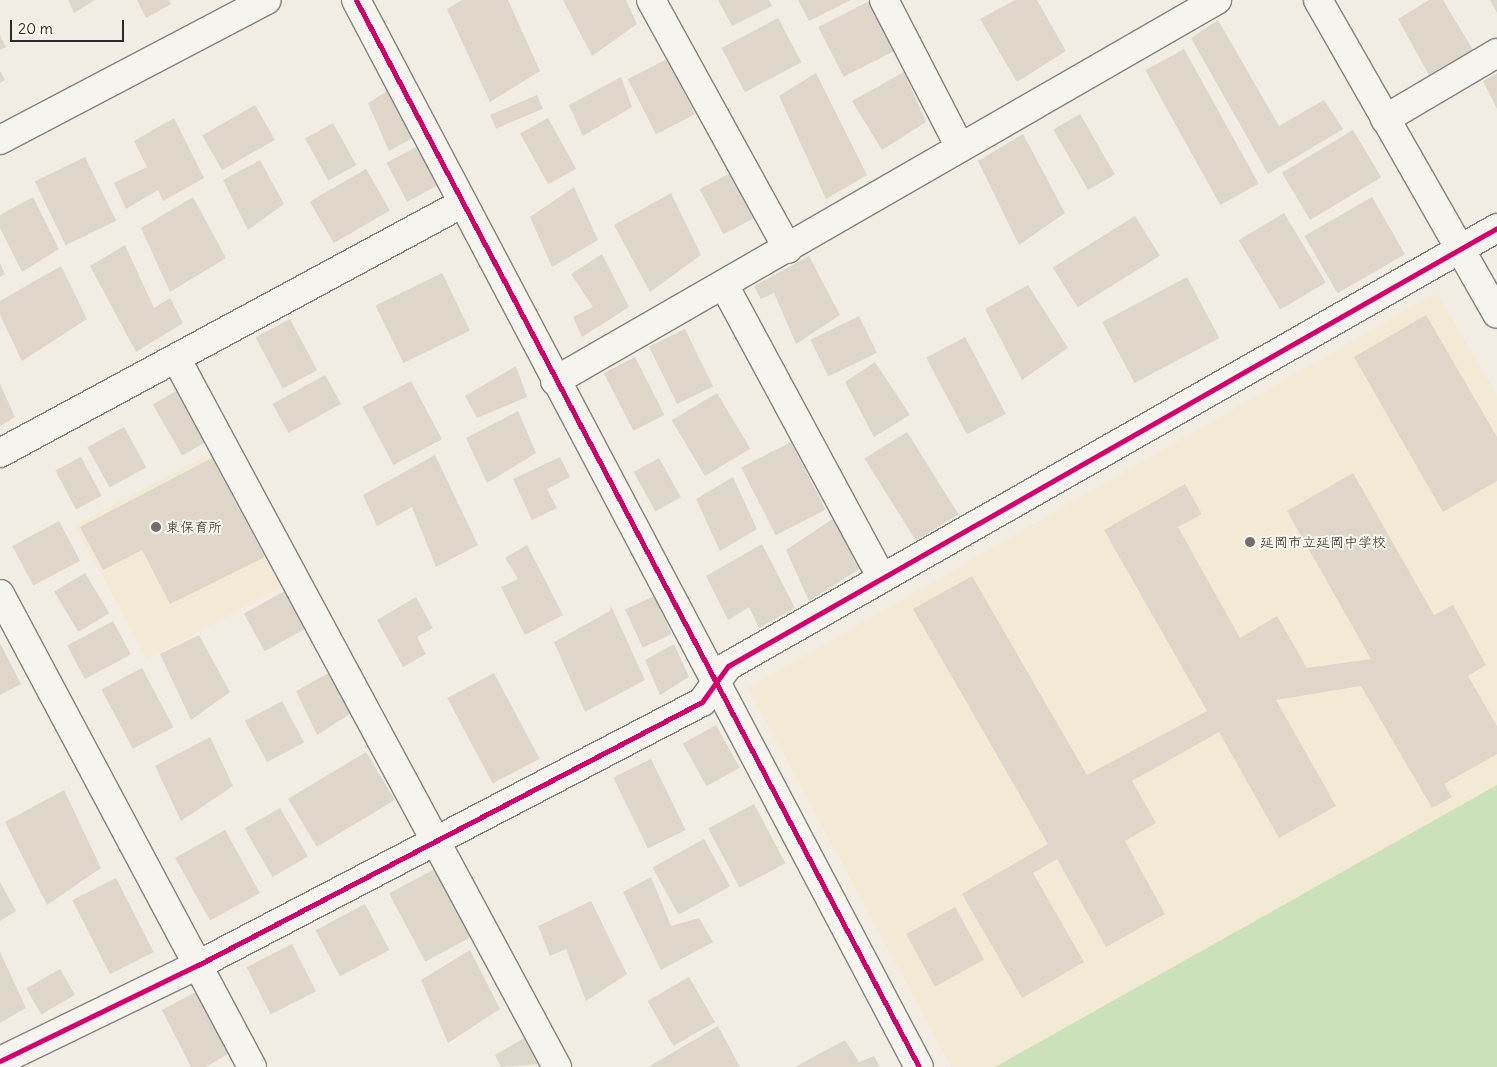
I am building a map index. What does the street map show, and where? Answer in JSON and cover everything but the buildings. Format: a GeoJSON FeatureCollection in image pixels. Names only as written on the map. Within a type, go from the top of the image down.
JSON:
{"type":"FeatureCollection","features":[{"type":"Feature","properties":{"kind":"street"},"geometry":{"type":"LineString","coordinates":[[0,140],[267,0]]}},
{"type":"Feature","properties":{"kind":"street"},"geometry":{"type":"LineString","coordinates":[[356,0],[555,381],[919,1067]]}},
{"type":"Feature","properties":{"kind":"street"},"geometry":{"type":"LineString","coordinates":[[650,0],[788,249]]}},
{"type":"Feature","properties":{"kind":"street"},"geometry":{"type":"LineString","coordinates":[[884,0],[960,147]]}},
{"type":"Feature","properties":{"kind":"street"},"geometry":{"type":"LineString","coordinates":[[555,381],[788,249],[960,147],[1217,0]]}},
{"type":"Feature","properties":{"kind":"street"},"geometry":{"type":"LineString","coordinates":[[1318,0],[1497,314]]}},
{"type":"Feature","properties":{"kind":"street"},"geometry":{"type":"LineString","coordinates":[[1385,119],[1497,53]]}},
{"type":"Feature","properties":{"kind":"street"},"geometry":{"type":"LineString","coordinates":[[0,453],[177,360],[463,203]]}},
{"type":"Feature","properties":{"kind":"street"},"geometry":{"type":"LineString","coordinates":[[0,1061],[198,965],[436,839],[702,702],[728,666],[1497,228]]}},
{"type":"Feature","properties":{"kind":"street"},"geometry":{"type":"LineString","coordinates":[[724,285],[882,578]]}},
{"type":"Feature","properties":{"kind":"street"},"geometry":{"type":"LineString","coordinates":[[177,360],[557,1067]]}},
{"type":"Feature","properties":{"kind":"street"},"geometry":{"type":"LineString","coordinates":[[0,594],[252,1067]]}},
{"type":"Feature","properties":{"kind":"shaded area","name":"延岡市立延岡中学校"},"geometry":{"type":"Polygon","coordinates":[[[1437,292],[1497,395],[1497,1067],[951,1067],[748,688],[1437,292]]]}},
{"type":"Feature","properties":{"kind":"shaded area"},"geometry":{"type":"Polygon","coordinates":[[[213,452],[284,586],[147,659],[75,525],[213,452]]]}},
{"type":"Feature","properties":{"kind":"green space"},"geometry":{"type":"Polygon","coordinates":[[[1497,785],[1497,1067],[995,1067],[1497,785]]]}},
{"type":"Feature","properties":{"kind":"cycle path"},"geometry":{"type":"LineString","coordinates":[[356,0],[919,1067]]}},
{"type":"Feature","properties":{"kind":"cycle path"},"geometry":{"type":"LineString","coordinates":[[0,1061],[198,965],[702,702],[728,666],[1497,228]]}},
{"type":"Feature","properties":{"kind":"place","name":"東保育所"},"geometry":{"type":"Point","coordinates":[156,527]}},
{"type":"Feature","properties":{"kind":"place","name":"延岡市立延岡中学校"},"geometry":{"type":"Point","coordinates":[1250,542]}}]}
